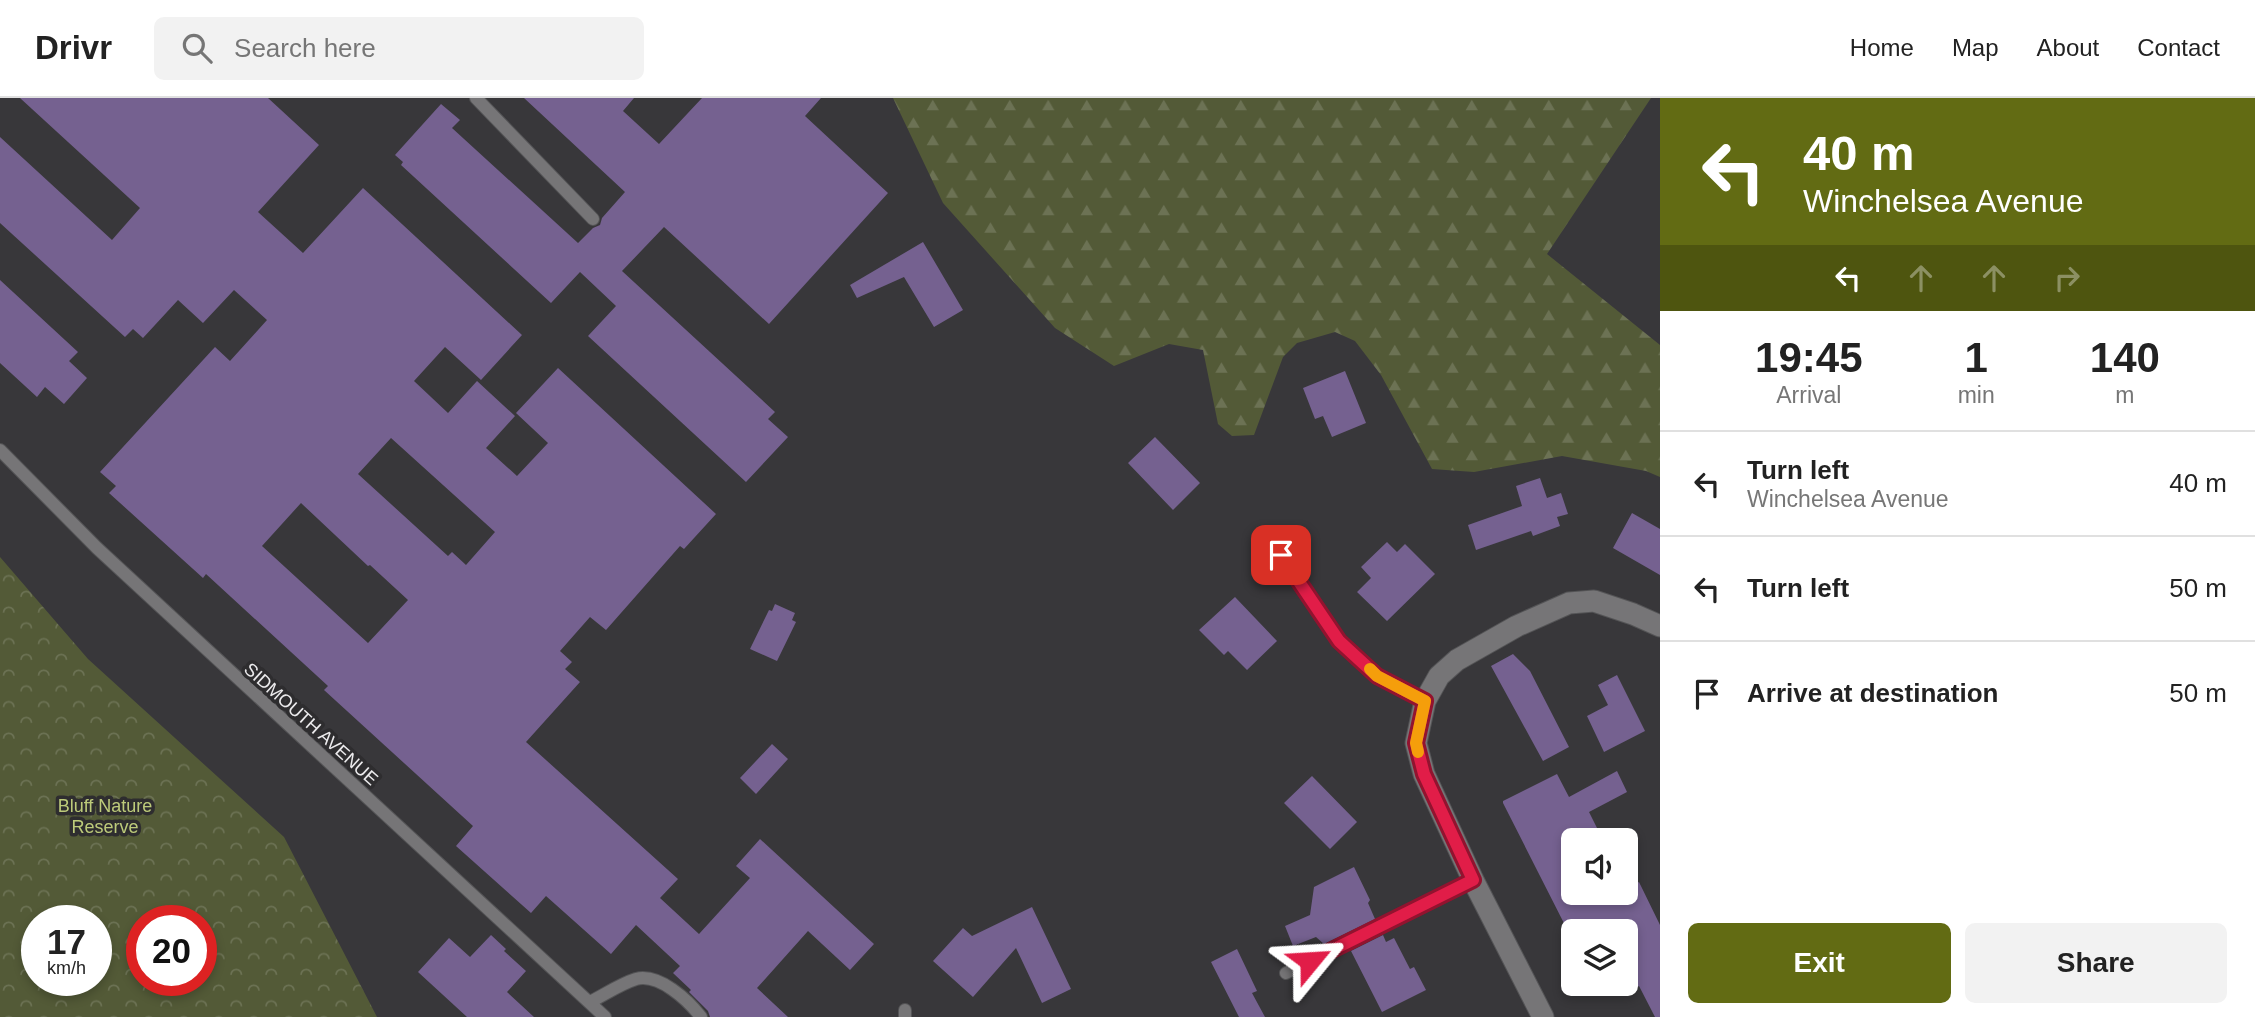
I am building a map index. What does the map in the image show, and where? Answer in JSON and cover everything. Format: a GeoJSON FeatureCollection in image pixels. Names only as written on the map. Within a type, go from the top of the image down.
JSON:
{"type":"FeatureCollection","features":[{"type":"Feature","properties":{"kind":"street"},"geometry":{"type":"LineString","coordinates":[[1544,1017],[1473,880],[1424,774],[1416,743],[1425,701],[1439,676],[1457,660],[1517,626],[1569,603],[1594,601],[1660,626]]}},
{"type":"Feature","properties":{"kind":"lane"},"geometry":{"type":"LineString","coordinates":[[476,98],[593,219]]}},
{"type":"Feature","properties":{"kind":"lane","name":"SIDMOUTH AVENUE"},"geometry":{"type":"LineString","coordinates":[[0,450],[107,558],[605,1017]]}},
{"type":"Feature","properties":{"kind":"lane"},"geometry":{"type":"LineString","coordinates":[[1281,555],[1339,641],[1377,676],[1425,701]]}},
{"type":"Feature","properties":{"kind":"lane"},"geometry":{"type":"LineString","coordinates":[[1286,973],[1473,880]]}},
{"type":"Feature","properties":{"kind":"lane"},"geometry":{"type":"LineString","coordinates":[[590,1002],[638,978],[664,983],[693,1006],[701,1017]]}},
{"type":"Feature","properties":{"kind":"green space"},"geometry":{"type":"Polygon","coordinates":[[[893,98],[1651,98],[1547,254],[1660,345],[1660,477],[1646,471],[1562,456],[1474,472],[1432,469],[1381,375],[1355,341],[1335,332],[1297,343],[1283,357],[1254,435],[1232,436],[1218,424],[1203,350],[1169,344],[1114,366],[1055,328],[943,203],[893,98]]]}},
{"type":"Feature","properties":{"kind":"green space","name":"Bluff Nature Reserve"},"geometry":{"type":"Polygon","coordinates":[[[0,557],[88,659],[284,837],[377,1017],[0,1017],[0,557]]]}},
{"type":"Feature","properties":{"kind":"building"},"geometry":{"type":"Polygon","coordinates":[[[20,98],[268,98],[319,145],[258,212],[303,253],[363,188],[522,335],[481,380],[445,347],[414,381],[448,413],[477,381],[515,416],[486,448],[517,476],[548,443],[516,413],[558,368],[716,514],[684,549],[680,546],[606,630],[590,617],[560,651],[572,662],[565,669],[580,682],[526,742],[678,879],[660,898],[699,934],[750,878],[736,866],[760,839],[874,944],[850,970],[808,931],[757,988],[788,1017],[710,1017],[708,1011],[689,992],[691,990],[673,973],[680,966],[636,925],[611,954],[546,896],[531,913],[456,846],[473,826],[324,690],[328,686],[206,574],[203,578],[109,493],[116,486],[100,472],[215,347],[230,361],[267,320],[234,290],[203,323],[178,300],[143,338],[133,329],[125,337],[0,223],[0,137],[112,240],[140,208],[20,98]],[[391,438],[358,474],[448,556],[452,552],[466,565],[495,532],[391,438]],[[301,503],[262,546],[368,643],[408,600],[301,503]]]}},
{"type":"Feature","properties":{"kind":"building"},"geometry":{"type":"Polygon","coordinates":[[[524,98],[634,98],[623,111],[659,144],[702,98],[821,98],[805,116],[888,193],[769,324],[664,227],[622,271],[775,412],[768,419],[788,437],[746,482],[588,336],[616,306],[580,272],[551,303],[401,165],[403,162],[395,155],[441,104],[460,120],[452,128],[578,243],[593,228],[600,225],[602,218],[625,192],[524,98]]]}},
{"type":"Feature","properties":{"kind":"building"},"geometry":{"type":"Polygon","coordinates":[[[923,242],[963,310],[934,327],[904,277],[857,298],[850,285],[923,242]]]}},
{"type":"Feature","properties":{"kind":"building"},"geometry":{"type":"Polygon","coordinates":[[[0,280],[78,352],[69,361],[87,378],[64,404],[45,387],[37,397],[0,363],[0,280]]]}},
{"type":"Feature","properties":{"kind":"building"},"geometry":{"type":"Polygon","coordinates":[[[1345,371],[1366,423],[1332,437],[1323,416],[1315,419],[1303,388],[1345,371]]]}},
{"type":"Feature","properties":{"kind":"building"},"geometry":{"type":"Polygon","coordinates":[[[1155,437],[1200,483],[1173,510],[1128,463],[1155,437]]]}},
{"type":"Feature","properties":{"kind":"building"},"geometry":{"type":"Polygon","coordinates":[[[1540,478],[1547,498],[1561,493],[1568,514],[1557,517],[1560,526],[1533,536],[1531,531],[1476,550],[1468,525],[1522,506],[1516,486],[1540,478]]]}},
{"type":"Feature","properties":{"kind":"building"},"geometry":{"type":"Polygon","coordinates":[[[1632,513],[1660,529],[1660,575],[1613,548],[1632,513]]]}},
{"type":"Feature","properties":{"kind":"building"},"geometry":{"type":"Polygon","coordinates":[[[1387,542],[1397,552],[1405,544],[1435,574],[1387,621],[1357,592],[1371,578],[1361,567],[1387,542]]]}},
{"type":"Feature","properties":{"kind":"building"},"geometry":{"type":"Polygon","coordinates":[[[1235,597],[1277,641],[1247,670],[1228,651],[1224,655],[1199,630],[1235,597]]]}},
{"type":"Feature","properties":{"kind":"building"},"geometry":{"type":"Polygon","coordinates":[[[775,604],[795,613],[792,620],[796,622],[777,661],[750,649],[769,610],[772,611],[775,604]]]}},
{"type":"Feature","properties":{"kind":"building"},"geometry":{"type":"Polygon","coordinates":[[[1513,654],[1530,671],[1569,747],[1543,761],[1491,666],[1513,654]]]}},
{"type":"Feature","properties":{"kind":"building"},"geometry":{"type":"Polygon","coordinates":[[[1617,675],[1645,731],[1604,752],[1587,716],[1608,705],[1598,685],[1617,675]]]}},
{"type":"Feature","properties":{"kind":"building"},"geometry":{"type":"Polygon","coordinates":[[[772,744],[788,759],[756,794],[740,778],[772,744]]]}},
{"type":"Feature","properties":{"kind":"building"},"geometry":{"type":"Polygon","coordinates":[[[1617,771],[1627,792],[1589,812],[1597,828],[1561,828],[1561,905],[1638,905],[1639,882],[1660,925],[1660,1017],[1655,1017],[1638,987],[1638,919],[1562,919],[1503,803],[1557,774],[1569,797],[1617,771]]]}},
{"type":"Feature","properties":{"kind":"building"},"geometry":{"type":"Polygon","coordinates":[[[1312,776],[1357,822],[1330,849],[1284,803],[1312,776]]]}},
{"type":"Feature","properties":{"kind":"building"},"geometry":{"type":"Polygon","coordinates":[[[1354,867],[1370,900],[1368,903],[1375,919],[1324,944],[1316,937],[1293,946],[1285,926],[1310,915],[1314,887],[1354,867]]]}},
{"type":"Feature","properties":{"kind":"building"},"geometry":{"type":"Polygon","coordinates":[[[1032,907],[1071,989],[1042,1003],[1016,948],[973,997],[933,961],[963,928],[972,936],[1032,907]]]}},
{"type":"Feature","properties":{"kind":"building"},"geometry":{"type":"Polygon","coordinates":[[[491,935],[526,971],[507,992],[534,1017],[467,1017],[418,972],[449,938],[470,957],[491,935]]]}},
{"type":"Feature","properties":{"kind":"building"},"geometry":{"type":"Polygon","coordinates":[[[1383,935],[1386,942],[1394,938],[1410,969],[1414,967],[1426,990],[1382,1012],[1351,951],[1383,935]]]}},
{"type":"Feature","properties":{"kind":"building"},"geometry":{"type":"Polygon","coordinates":[[[1237,949],[1257,991],[1252,993],[1265,1017],[1239,1017],[1211,962],[1237,949]]]}},
{"type":"Feature","properties":{"kind":"slow traffic"},"geometry":{"type":"LineString","coordinates":[[1370,669],[1377,676],[1425,701],[1416,743],[1418,752]]}},
{"type":"Feature","properties":{"kind":"route"},"geometry":{"type":"LineString","coordinates":[[1281,555],[1339,641],[1377,676],[1425,701],[1416,743],[1424,774],[1473,880],[1310,961]]}}]}
